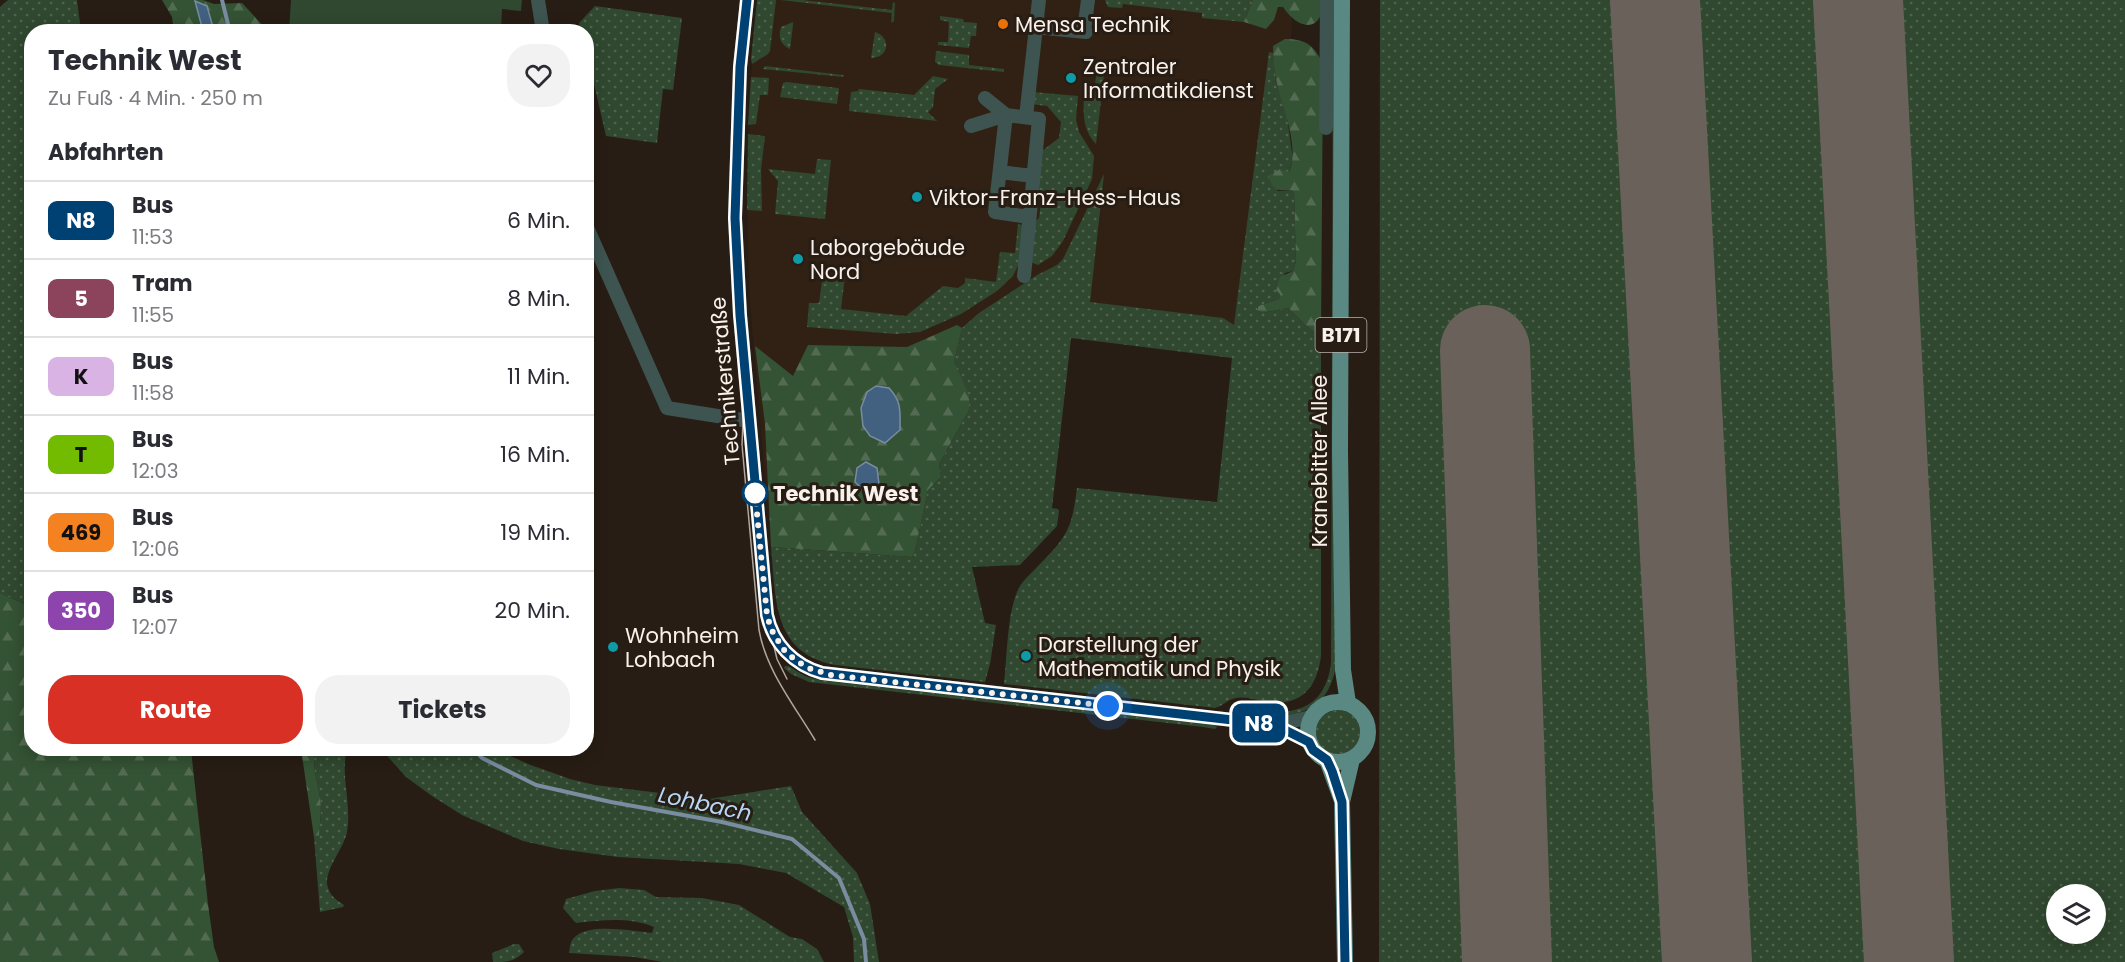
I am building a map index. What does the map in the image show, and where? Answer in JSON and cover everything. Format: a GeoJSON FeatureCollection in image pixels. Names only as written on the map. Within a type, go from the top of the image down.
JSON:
{"type":"FeatureCollection","features":[{"type":"Feature","properties":{"kind":"main road","name":"Kranebitter Allee"},"geometry":{"type":"LineString","coordinates":[[1342,0],[1340,450],[1343,670],[1348,703]]}},
{"type":"Feature","properties":{"kind":"main road","name":"Kranebitter Allee"},"geometry":{"type":"LineString","coordinates":[[1329,702],[1343,670]]}},
{"type":"Feature","properties":{"kind":"main road"},"geometry":{"type":"LineString","coordinates":[[1329,702],[1348,703],[1359,710],[1368,726],[1365,745],[1352,759],[1342,802],[1345,962]]}},
{"type":"Feature","properties":{"kind":"main road","name":"B171"},"geometry":{"type":"LineString","coordinates":[[1311,717],[1329,702]]}},
{"type":"Feature","properties":{"kind":"main road"},"geometry":{"type":"LineString","coordinates":[[1311,717],[1307,734],[1313,750],[1327,760],[1340,762],[1352,759]]}},
{"type":"Feature","properties":{"kind":"main road"},"geometry":{"type":"LineString","coordinates":[[1327,760],[1342,802]]}},
{"type":"Feature","properties":{"kind":"street"},"geometry":{"type":"LineString","coordinates":[[538,0],[542,24]]}},
{"type":"Feature","properties":{"kind":"street","name":"Technikerstraße"},"geometry":{"type":"LineString","coordinates":[[747,0],[740,67],[735,218],[738,287],[767,615],[771,629],[783,649],[802,665],[831,675],[1275,725],[1311,717]]}},
{"type":"Feature","properties":{"kind":"street"},"geometry":{"type":"LineString","coordinates":[[1026,117],[1039,0]]}},
{"type":"Feature","properties":{"kind":"street"},"geometry":{"type":"LineString","coordinates":[[1036,27],[1085,32],[1088,0]]}},
{"type":"Feature","properties":{"kind":"street"},"geometry":{"type":"LineString","coordinates":[[1326,128],[1327,0]]}},
{"type":"Feature","properties":{"kind":"street"},"geometry":{"type":"LineString","coordinates":[[985,98],[1006,115]]}},
{"type":"Feature","properties":{"kind":"street"},"geometry":{"type":"LineString","coordinates":[[1006,115],[995,212],[1029,217]]}},
{"type":"Feature","properties":{"kind":"street"},"geometry":{"type":"LineString","coordinates":[[971,126],[1006,115],[1039,118],[1024,276]]}},
{"type":"Feature","properties":{"kind":"street"},"geometry":{"type":"LineString","coordinates":[[1000,172],[1033,176]]}},
{"type":"Feature","properties":{"kind":"street"},"geometry":{"type":"LineString","coordinates":[[594,243],[667,408],[749,420]]}},
{"type":"Feature","properties":{"kind":"street","name":"Technikerstraße"},"geometry":{"type":"LineString","coordinates":[[1275,725],[1309,742]]}},
{"type":"Feature","properties":{"kind":"shaded area"},"geometry":{"type":"Polygon","coordinates":[[[758,0],[1293,0],[1291,36],[1249,347],[1073,317],[966,415],[939,464],[771,547],[749,291],[747,197],[751,77],[758,0]]]}},
{"type":"Feature","properties":{"kind":"green space"},"geometry":{"type":"Polygon","coordinates":[[[8,0],[77,0],[80,24],[24,24],[24,604],[0,593],[0,7],[8,0]]]}},
{"type":"Feature","properties":{"kind":"green space"},"geometry":{"type":"Polygon","coordinates":[[[162,0],[203,0],[214,4],[242,3],[262,24],[173,24],[172,17],[162,0]]]}},
{"type":"Feature","properties":{"kind":"green space"},"geometry":{"type":"Polygon","coordinates":[[[291,0],[522,0],[521,11],[502,9],[501,24],[289,24],[291,0]]]}},
{"type":"Feature","properties":{"kind":"green space"},"geometry":{"type":"Polygon","coordinates":[[[757,0],[776,0],[770,51],[752,64],[751,59],[757,0]]]}},
{"type":"Feature","properties":{"kind":"green space"},"geometry":{"type":"Polygon","coordinates":[[[781,0],[802,0],[892,10],[893,2],[895,3],[894,21],[891,23],[892,13],[781,0]]]}},
{"type":"Feature","properties":{"kind":"green space"},"geometry":{"type":"Polygon","coordinates":[[[1105,0],[1253,0],[1244,22],[1202,18],[1202,13],[1123,4],[1122,8],[1108,7],[1105,0]]]}},
{"type":"Feature","properties":{"kind":"green space"},"geometry":{"type":"Polygon","coordinates":[[[1253,0],[1323,0],[1319,19],[1314,23],[1302,24],[1289,15],[1283,7],[1278,7],[1274,20],[1266,29],[1244,22],[1253,0]]]}},
{"type":"Feature","properties":{"kind":"green space"},"geometry":{"type":"Polygon","coordinates":[[[1333,0],[1337,0],[1336,665],[1331,684],[1313,707],[1286,715],[1238,713],[1233,711],[1236,709],[1283,712],[1309,704],[1319,695],[1326,682],[1331,664],[1333,0]]]}},
{"type":"Feature","properties":{"kind":"green space"},"geometry":{"type":"Polygon","coordinates":[[[1380,0],[2125,0],[2125,962],[1379,962],[1380,0]]]}},
{"type":"Feature","properties":{"kind":"green space"},"geometry":{"type":"Polygon","coordinates":[[[595,6],[682,18],[673,90],[663,89],[657,143],[606,136],[594,84],[594,24],[579,23],[595,6]]]}},
{"type":"Feature","properties":{"kind":"green space"},"geometry":{"type":"Polygon","coordinates":[[[940,16],[977,23],[976,36],[971,36],[969,48],[938,45],[938,42],[948,42],[949,22],[940,20],[940,16]]]}},
{"type":"Feature","properties":{"kind":"green space"},"geometry":{"type":"Polygon","coordinates":[[[793,22],[790,49],[782,42],[780,34],[781,27],[793,22]]]}},
{"type":"Feature","properties":{"kind":"green space"},"geometry":{"type":"Polygon","coordinates":[[[875,32],[884,38],[886,47],[882,55],[871,58],[875,32]]]}},
{"type":"Feature","properties":{"kind":"green space"},"geometry":{"type":"Polygon","coordinates":[[[1285,39],[1299,40],[1308,44],[1323,64],[1321,335],[1307,326],[1288,308],[1262,313],[1257,310],[1258,306],[1279,299],[1280,294],[1276,290],[1280,277],[1293,271],[1296,262],[1294,192],[1276,189],[1268,176],[1280,169],[1289,172],[1292,163],[1292,140],[1276,79],[1273,55],[1273,46],[1285,39]]]}},
{"type":"Feature","properties":{"kind":"green space"},"geometry":{"type":"Polygon","coordinates":[[[936,51],[969,55],[969,65],[1004,69],[1004,72],[939,65],[935,62],[936,51]]]}},
{"type":"Feature","properties":{"kind":"green space"},"geometry":{"type":"Polygon","coordinates":[[[1269,52],[1273,53],[1276,82],[1286,110],[1293,159],[1289,172],[1277,191],[1291,190],[1294,192],[1296,262],[1293,271],[1285,273],[1279,299],[1258,306],[1257,310],[1262,313],[1288,308],[1307,326],[1321,335],[1321,656],[1316,677],[1306,692],[1290,701],[1269,702],[1240,698],[1230,700],[1215,708],[1004,684],[1009,625],[1017,592],[1024,581],[1063,538],[1073,512],[1077,488],[1217,502],[1232,358],[1071,338],[1052,508],[1059,511],[1057,526],[1020,565],[972,567],[985,623],[996,625],[985,682],[835,665],[814,659],[799,649],[788,636],[781,621],[774,585],[771,547],[912,557],[928,490],[941,477],[939,464],[969,410],[954,362],[962,328],[979,313],[1037,275],[1057,265],[1063,259],[1104,174],[1090,302],[1223,318],[1234,325],[1269,52]]]}},
{"type":"Feature","properties":{"kind":"green space"},"geometry":{"type":"Polygon","coordinates":[[[1098,63],[1105,66],[1096,144],[1086,128],[1084,97],[1093,98],[1098,63]]]}},
{"type":"Feature","properties":{"kind":"green space"},"geometry":{"type":"Polygon","coordinates":[[[765,66],[843,75],[844,77],[763,69],[765,66]]]}},
{"type":"Feature","properties":{"kind":"green space"},"geometry":{"type":"Polygon","coordinates":[[[933,76],[948,79],[935,89],[933,107],[928,112],[937,121],[849,111],[851,92],[859,89],[914,95],[933,76]]]}},
{"type":"Feature","properties":{"kind":"green space"},"geometry":{"type":"Polygon","coordinates":[[[751,77],[769,78],[768,95],[760,95],[756,124],[748,125],[751,77]]]}},
{"type":"Feature","properties":{"kind":"green space"},"geometry":{"type":"Polygon","coordinates":[[[783,83],[838,88],[837,104],[780,97],[783,83]]]}},
{"type":"Feature","properties":{"kind":"green space"},"geometry":{"type":"Polygon","coordinates":[[[1033,92],[1078,96],[1076,119],[1079,132],[1094,156],[1092,179],[1063,241],[1052,256],[1038,265],[1030,262],[1033,223],[1039,218],[1041,202],[1036,196],[1042,151],[1059,138],[1061,122],[1047,106],[1031,104],[1033,92]]]}},
{"type":"Feature","properties":{"kind":"green space"},"geometry":{"type":"Polygon","coordinates":[[[748,134],[765,136],[761,170],[762,211],[747,210],[748,134]]]}},
{"type":"Feature","properties":{"kind":"green space"},"geometry":{"type":"Polygon","coordinates":[[[817,159],[831,160],[825,219],[775,214],[778,181],[768,169],[815,174],[817,159]]]}},
{"type":"Feature","properties":{"kind":"green space"},"geometry":{"type":"Polygon","coordinates":[[[1018,224],[1024,225],[1020,261],[1013,276],[997,291],[961,314],[920,332],[896,334],[807,327],[809,303],[819,303],[823,274],[845,276],[841,309],[906,316],[943,286],[958,288],[965,283],[965,278],[996,282],[1000,252],[1015,253],[1018,224]]]}},
{"type":"Feature","properties":{"kind":"green space"},"geometry":{"type":"Polygon","coordinates":[[[957,325],[962,328],[954,362],[969,395],[969,410],[939,464],[941,477],[928,490],[912,557],[771,547],[765,424],[755,346],[793,376],[808,345],[907,347],[957,325]]]}},
{"type":"Feature","properties":{"kind":"green space"},"geometry":{"type":"Polygon","coordinates":[[[0,593],[24,604],[24,756],[192,756],[208,904],[214,947],[219,962],[0,962],[0,593]]]}},
{"type":"Feature","properties":{"kind":"green space"},"geometry":{"type":"Polygon","coordinates":[[[785,666],[819,680],[1217,727],[1215,729],[809,682],[791,674],[784,668],[785,666]]]}},
{"type":"Feature","properties":{"kind":"green space"},"geometry":{"type":"Polygon","coordinates":[[[1338,710],[1353,717],[1360,732],[1353,747],[1338,754],[1323,747],[1316,732],[1323,717],[1338,710]]]}},
{"type":"Feature","properties":{"kind":"green space"},"geometry":{"type":"Polygon","coordinates":[[[302,756],[314,756],[321,812],[319,836],[314,837],[302,756]]]}},
{"type":"Feature","properties":{"kind":"green space"},"geometry":{"type":"Polygon","coordinates":[[[314,756],[346,756],[347,832],[327,878],[331,894],[344,905],[320,912],[314,837],[319,836],[321,807],[314,756]]]}},
{"type":"Feature","properties":{"kind":"green space"},"geometry":{"type":"Polygon","coordinates":[[[387,756],[510,756],[570,779],[595,785],[709,799],[791,786],[802,812],[857,873],[870,904],[879,962],[854,962],[853,937],[844,907],[786,873],[739,864],[618,857],[559,849],[523,841],[462,815],[406,777],[387,756]]]}},
{"type":"Feature","properties":{"kind":"green space"},"geometry":{"type":"Polygon","coordinates":[[[619,888],[644,890],[656,897],[702,898],[739,905],[790,937],[802,939],[817,949],[824,962],[663,962],[634,957],[569,953],[574,938],[583,932],[613,929],[652,933],[654,927],[635,922],[606,920],[576,923],[563,908],[566,899],[595,891],[619,888]]]}},
{"type":"Feature","properties":{"kind":"green space"},"geometry":{"type":"Polygon","coordinates":[[[519,944],[524,952],[510,961],[493,962],[492,953],[519,944]]]}},
{"type":"Feature","properties":{"kind":"water"},"geometry":{"type":"Polygon","coordinates":[[[195,1],[207,6],[212,24],[201,24],[195,1]]]}},
{"type":"Feature","properties":{"kind":"water"},"geometry":{"type":"Polygon","coordinates":[[[876,386],[889,388],[899,407],[900,430],[885,443],[870,436],[863,426],[861,408],[867,392],[876,386]]]}},
{"type":"Feature","properties":{"kind":"water"},"geometry":{"type":"Polygon","coordinates":[[[866,462],[877,468],[879,484],[865,492],[855,482],[857,468],[866,462]]]}},
{"type":"Feature","properties":{"kind":"waterway","name":"Lohbach"},"geometry":{"type":"LineString","coordinates":[[222,0],[228,24]]}},
{"type":"Feature","properties":{"kind":"waterway","name":"Lohbach"},"geometry":{"type":"LineString","coordinates":[[480,756],[536,785],[611,802],[722,822],[792,839],[839,878],[864,939],[866,962]]}},
{"type":"Feature","properties":{"kind":"runway"},"geometry":{"type":"LineString","coordinates":[[1655,0],[1707,962]]}},
{"type":"Feature","properties":{"kind":"runway"},"geometry":{"type":"LineString","coordinates":[[1858,0],[1909,962]]}},
{"type":"Feature","properties":{"kind":"runway"},"geometry":{"type":"LineString","coordinates":[[1485,350],[1507,962]]}},
{"type":"Feature","properties":{"kind":"tram line"},"geometry":{"type":"LineString","coordinates":[[742,0],[735,76],[731,218],[735,305],[744,398],[742,445],[759,630],[774,673],[815,740]]}},
{"type":"Feature","properties":{"kind":"tram line"},"geometry":{"type":"LineString","coordinates":[[741,164],[744,75],[751,5]]}},
{"type":"Feature","properties":{"kind":"tram line"},"geometry":{"type":"LineString","coordinates":[[751,398],[771,634],[777,659],[787,679]]}},
{"type":"Feature","properties":{"kind":"bus line","name":"N8"},"geometry":{"type":"LineString","coordinates":[[747,0],[740,67],[735,198],[738,287],[751,458],[767,615],[771,629],[779,643],[802,665],[831,675],[1275,725],[1309,742],[1319,756],[1327,760],[1342,802],[1345,962]]}},
{"type":"Feature","properties":{"kind":"place","name":"Mensa Technik"},"geometry":{"type":"Point","coordinates":[1003,24]}},
{"type":"Feature","properties":{"kind":"place","name":"Zentraler Informatikdienst"},"geometry":{"type":"Point","coordinates":[1071,78]}},
{"type":"Feature","properties":{"kind":"place","name":"Viktor-Franz-Hess-Haus"},"geometry":{"type":"Point","coordinates":[917,197]}},
{"type":"Feature","properties":{"kind":"place","name":"Laborgebäude Nord"},"geometry":{"type":"Point","coordinates":[798,259]}},
{"type":"Feature","properties":{"kind":"place","name":"Technik West"},"geometry":{"type":"Point","coordinates":[755,493]}},
{"type":"Feature","properties":{"kind":"place","name":"Wohnheim Lohbach"},"geometry":{"type":"Point","coordinates":[613,647]}},
{"type":"Feature","properties":{"kind":"place","name":"Darstellung der Mathematik und Physik"},"geometry":{"type":"Point","coordinates":[1026,656]}},
{"type":"Feature","properties":{"kind":"route"},"geometry":{"type":"LineString","coordinates":[[755,493],[768,621],[783,649],[802,665],[831,675],[1108,706]]}}]}
